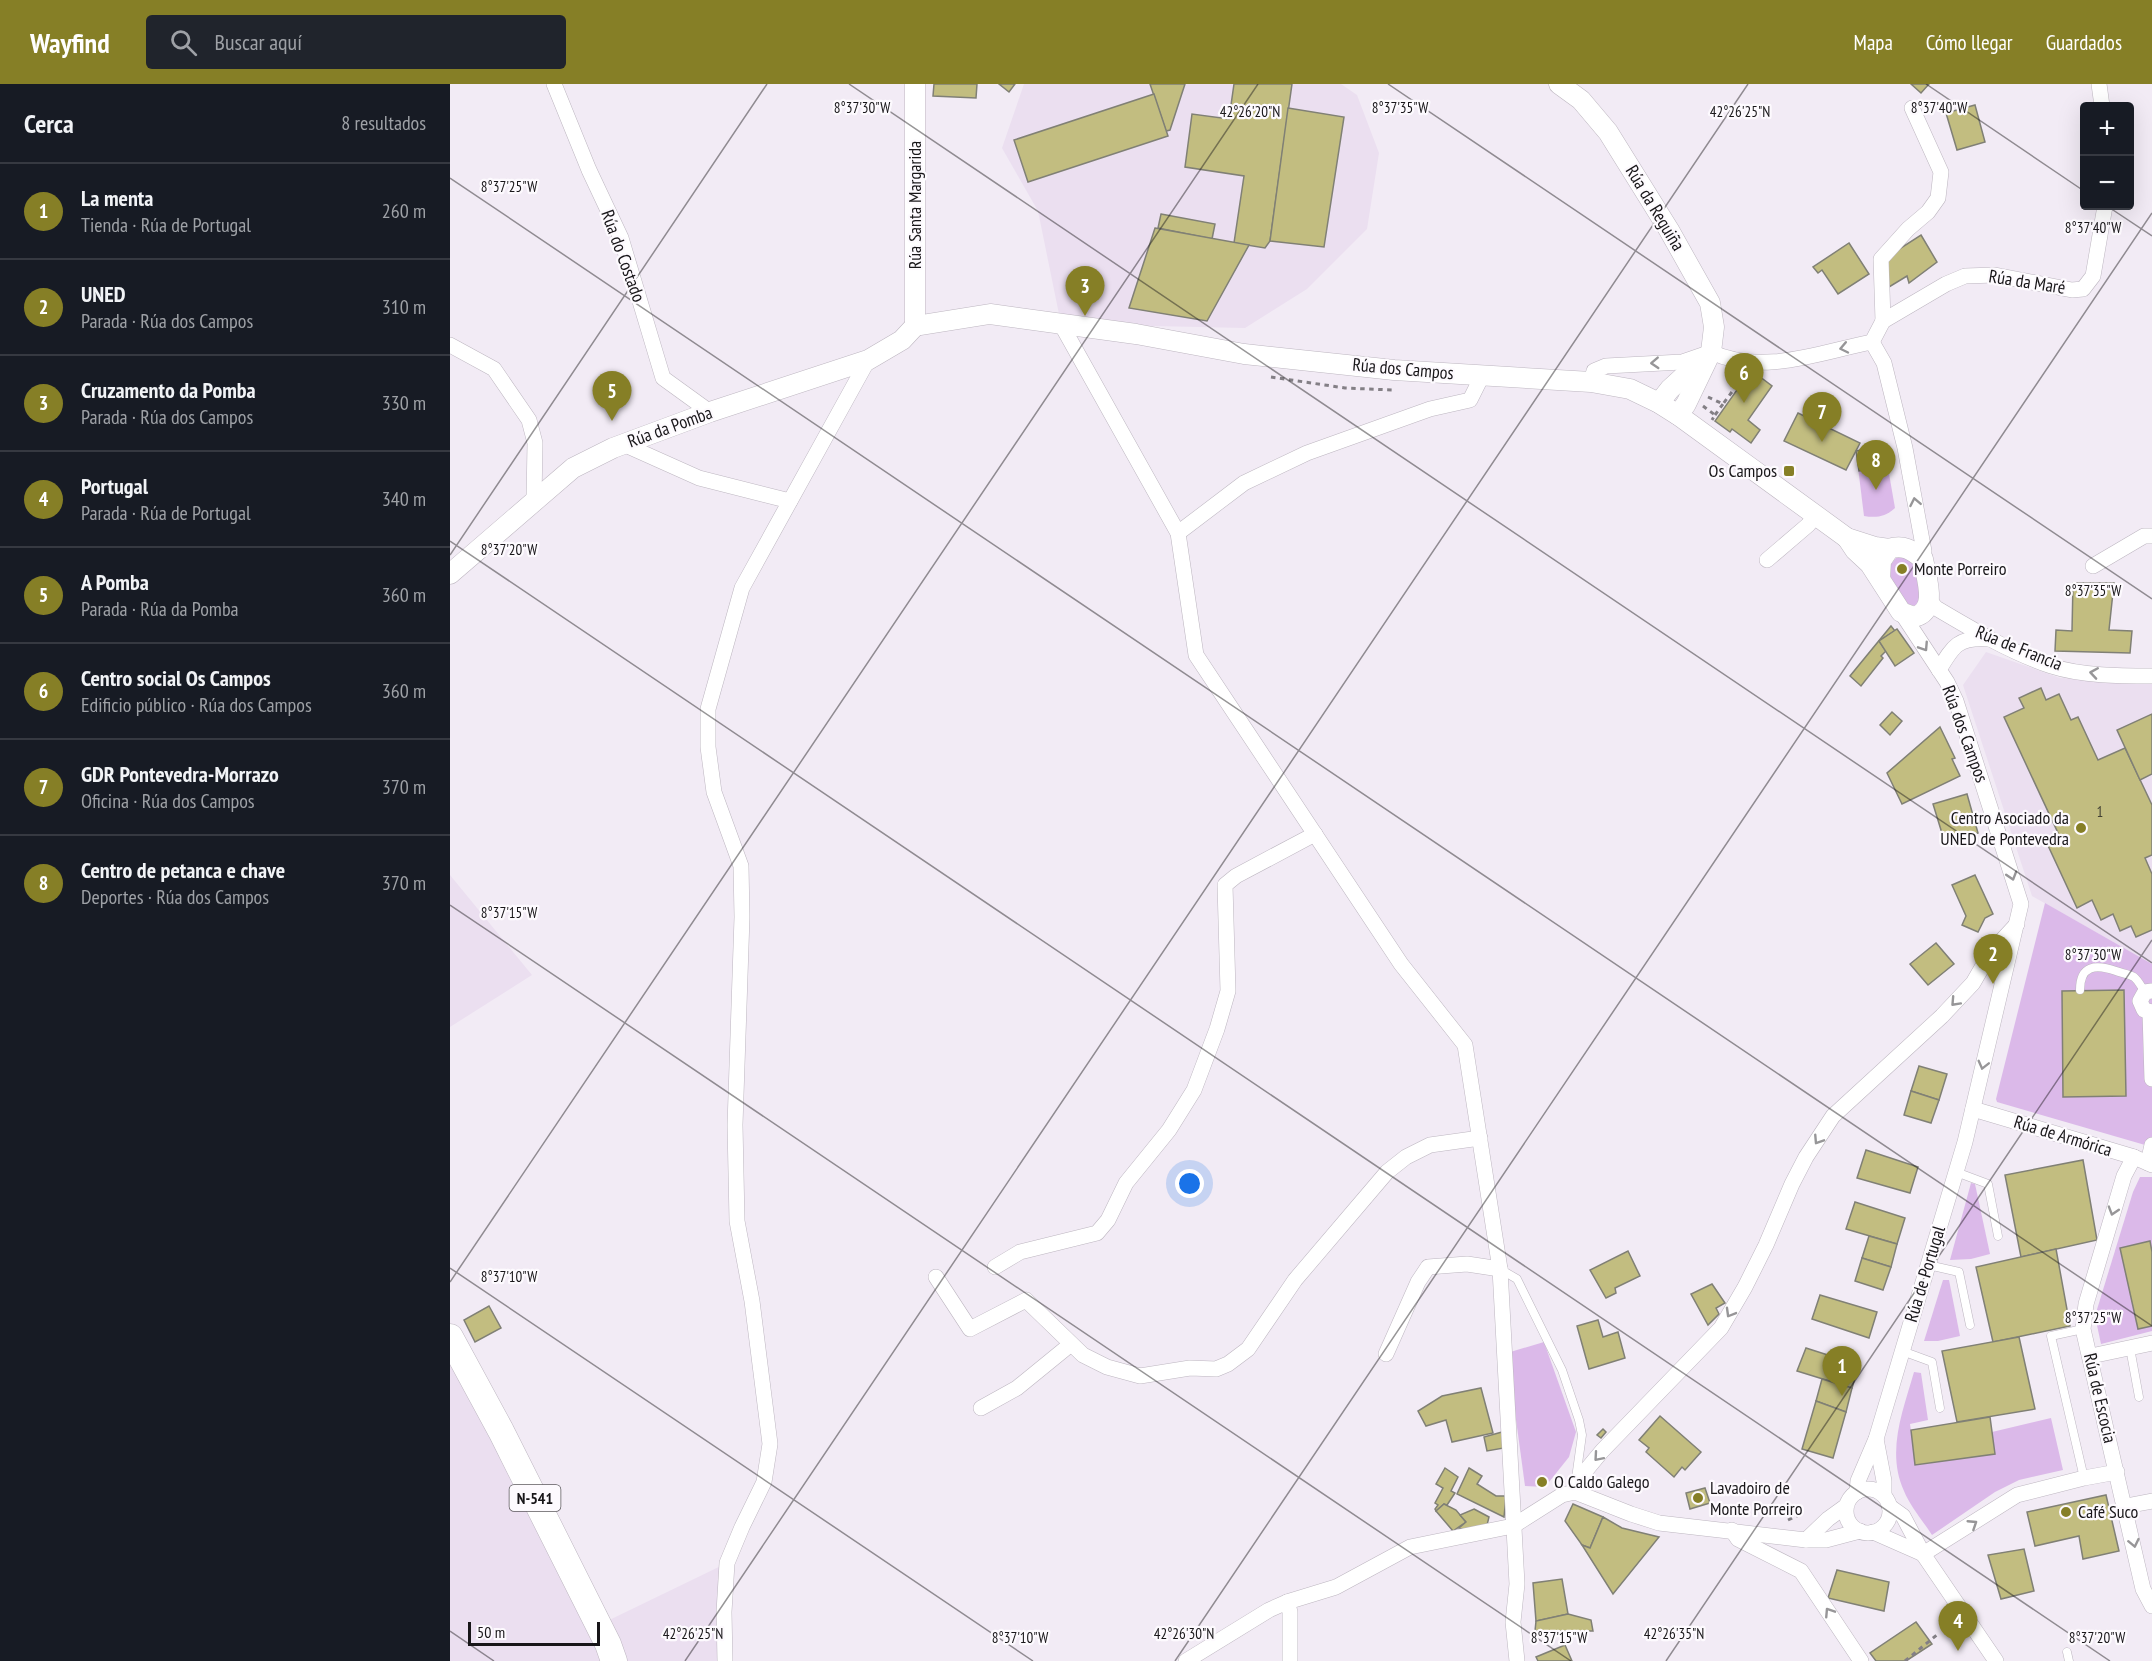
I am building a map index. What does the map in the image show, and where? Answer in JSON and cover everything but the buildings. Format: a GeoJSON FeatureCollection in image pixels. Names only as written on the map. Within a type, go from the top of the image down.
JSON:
{"type":"FeatureCollection","features":[{"type":"Feature","properties":{"kind":"highway","name":"N-541"},"geometry":{"type":"LineString","coordinates":[[450,1338],[507,1441],[608,1644],[614,1661]]}},
{"type":"Feature","properties":{"kind":"street","name":"Rúa do Costado"},"geometry":{"type":"LineString","coordinates":[[554,84],[589,170],[621,238],[663,378],[710,412]]}},
{"type":"Feature","properties":{"kind":"street","name":"Rúa Santa Margarida"},"geometry":{"type":"LineString","coordinates":[[915,84],[915,326]]}},
{"type":"Feature","properties":{"kind":"street","name":"Rúa da Reguiña"},"geometry":{"type":"LineString","coordinates":[[1559,84],[1581,100],[1599,118],[1670,230],[1710,303],[1714,327],[1711,352],[1686,404],[1678,415]]}},
{"type":"Feature","properties":{"kind":"street"},"geometry":{"type":"LineString","coordinates":[[2098,84],[2101,102]]}},
{"type":"Feature","properties":{"kind":"street"},"geometry":{"type":"LineString","coordinates":[[1872,342],[1882,321],[1881,259],[1908,229],[1928,212],[1938,198],[1941,172],[1912,108]]}},
{"type":"Feature","properties":{"kind":"street","name":"Rúa da Maré"},"geometry":{"type":"LineString","coordinates":[[1882,321],[1946,284],[1965,276],[1995,275],[2072,290],[2083,288],[2093,276],[2104,210]]}},
{"type":"Feature","properties":{"kind":"street","name":"Rúa dos Campos"},"geometry":{"type":"LineString","coordinates":[[915,326],[990,314],[1136,334],[1244,354],[1394,370],[1591,382],[1630,389],[1678,415],[1847,538],[1889,549]]}},
{"type":"Feature","properties":{"kind":"street"},"geometry":{"type":"LineString","coordinates":[[1061,324],[1178,532],[1196,655],[1401,964],[1465,1045],[1500,1269],[1517,1584],[1513,1623],[1517,1661]]}},
{"type":"Feature","properties":{"kind":"street","name":"Rúa da Pomba"},"geometry":{"type":"LineString","coordinates":[[450,574],[573,468],[623,444],[710,412],[868,360],[902,340],[915,326]]}},
{"type":"Feature","properties":{"kind":"street"},"geometry":{"type":"LineString","coordinates":[[1591,382],[1594,371],[1606,366],[1682,362],[1711,352],[1726,358],[1750,362],[1783,362],[1872,342]]}},
{"type":"Feature","properties":{"kind":"street"},"geometry":{"type":"LineString","coordinates":[[1872,342],[1884,363],[1905,448],[1924,551],[1923,559],[1930,600],[1924,612],[1914,617],[1901,612],[1880,579],[1881,561],[1889,549],[1895,547],[1904,547],[1923,559]]}},
{"type":"Feature","properties":{"kind":"street"},"geometry":{"type":"LineString","coordinates":[[450,345],[494,369],[529,420],[535,444],[534,500]]}},
{"type":"Feature","properties":{"kind":"street"},"geometry":{"type":"LineString","coordinates":[[1659,403],[1670,388],[1711,352]]}},
{"type":"Feature","properties":{"kind":"street"},"geometry":{"type":"LineString","coordinates":[[725,1661],[724,1612],[727,1563],[764,1482],[770,1444],[752,1300],[737,1221],[735,1125],[742,917],[741,866],[714,792],[708,747],[708,709],[742,588],[868,360]]}},
{"type":"Feature","properties":{"kind":"street"},"geometry":{"type":"LineString","coordinates":[[1178,532],[1244,483],[1307,453],[1430,409],[1470,400],[1482,376]]}},
{"type":"Feature","properties":{"kind":"street"},"geometry":{"type":"LineString","coordinates":[[623,444],[699,478],[790,501]]}},
{"type":"Feature","properties":{"kind":"street"},"geometry":{"type":"LineString","coordinates":[[1767,560],[1808,525],[1816,515]]}},
{"type":"Feature","properties":{"kind":"street"},"geometry":{"type":"LineString","coordinates":[[2093,566],[2144,536],[2152,536]]}},
{"type":"Feature","properties":{"kind":"street","name":"Rúa dos Campos"},"geometry":{"type":"LineString","coordinates":[[1847,538],[1880,579]]}},
{"type":"Feature","properties":{"kind":"street","name":"Rúa de Francia"},"geometry":{"type":"LineString","coordinates":[[1930,600],[1936,608],[1988,639],[2053,666],[2108,675],[2152,676]]}},
{"type":"Feature","properties":{"kind":"street","name":"Rúa dos Campos"},"geometry":{"type":"LineString","coordinates":[[1901,612],[1956,700],[2021,904],[1973,1109]]}},
{"type":"Feature","properties":{"kind":"street"},"geometry":{"type":"LineString","coordinates":[[1939,670],[1956,645],[1969,638],[1988,639]]}},
{"type":"Feature","properties":{"kind":"street"},"geometry":{"type":"LineString","coordinates":[[995,1267],[1020,1252],[1097,1233],[1108,1220],[1126,1183],[1168,1130],[1194,1090],[1217,1029],[1228,991],[1225,885],[1236,876],[1314,834]]}},
{"type":"Feature","properties":{"kind":"street"},"geometry":{"type":"LineString","coordinates":[[1575,1492],[1578,1480],[1602,1451],[1721,1328],[1766,1245],[1801,1166],[1833,1116],[1942,1016],[1973,983],[1991,952],[2017,924]]}},
{"type":"Feature","properties":{"kind":"street"},"geometry":{"type":"LineString","coordinates":[[2148,991],[2140,998],[2140,1005],[2144,1010],[2151,1012],[2152,1079]]}},
{"type":"Feature","properties":{"kind":"street","name":"Rúa de Armórica"},"geometry":{"type":"LineString","coordinates":[[1973,1109],[2145,1162]]}},
{"type":"Feature","properties":{"kind":"street","name":"Rúa de Portugal"},"geometry":{"type":"LineString","coordinates":[[1857,1491],[1858,1481],[1876,1439],[1973,1109]]}},
{"type":"Feature","properties":{"kind":"street"},"geometry":{"type":"LineString","coordinates":[[936,1277],[970,1329],[1026,1300],[1083,1355],[1107,1367],[1140,1376],[1190,1368],[1216,1369],[1228,1364],[1248,1349],[1295,1280],[1387,1172],[1407,1156],[1430,1145],[1480,1138]]}},
{"type":"Feature","properties":{"kind":"street","name":"Rúa de Escocia"},"geometry":{"type":"LineString","coordinates":[[2152,1145],[2145,1162],[2124,1176],[2086,1304],[2083,1329],[2144,1589],[2152,1606]]}},
{"type":"Feature","properties":{"kind":"street"},"geometry":{"type":"LineString","coordinates":[[1386,1354],[1418,1282],[1428,1267],[1467,1264],[1500,1269]]}},
{"type":"Feature","properties":{"kind":"street"},"geometry":{"type":"LineString","coordinates":[[2091,1356],[2152,1343]]}},
{"type":"Feature","properties":{"kind":"street"},"geometry":{"type":"LineString","coordinates":[[981,1408],[1017,1388],[1071,1344]]}},
{"type":"Feature","properties":{"kind":"street","name":"Rúa de Portugal"},"geometry":{"type":"LineString","coordinates":[[1876,1439],[1887,1500]]}},
{"type":"Feature","properties":{"kind":"street"},"geometry":{"type":"LineString","coordinates":[[1923,1554],[2017,1495],[2117,1472]]}},
{"type":"Feature","properties":{"kind":"street"},"geometry":{"type":"LineString","coordinates":[[1923,1554],[1851,1525],[1846,1516],[1846,1506],[1851,1496],[1857,1491],[1872,1489],[1903,1516],[1923,1554],[1996,1661]]}},
{"type":"Feature","properties":{"kind":"street"},"geometry":{"type":"LineString","coordinates":[[1186,1661],[1269,1610],[1336,1587],[1410,1547],[1513,1526],[1562,1495],[1575,1492],[1659,1523],[1806,1540],[1826,1540],[1884,1527],[1888,1520],[1887,1500]]}},
{"type":"Feature","properties":{"kind":"street"},"geometry":{"type":"LineString","coordinates":[[2126,1506],[2152,1501]]}},
{"type":"Feature","properties":{"kind":"street"},"geometry":{"type":"LineString","coordinates":[[1806,1540],[1846,1506]]}},
{"type":"Feature","properties":{"kind":"street"},"geometry":{"type":"LineString","coordinates":[[1732,1530],[1738,1539],[1801,1571],[1861,1661]]}},
{"type":"Feature","properties":{"kind":"street"},"geometry":{"type":"LineString","coordinates":[[1287,1602],[1290,1612],[1290,1661]]}},
{"type":"Feature","properties":{"kind":"lane"},"geometry":{"type":"LineString","coordinates":[[2080,990],[2080,980],[2085,972],[2093,967],[2101,966],[2134,977],[2148,991]]}},
{"type":"Feature","properties":{"kind":"lane"},"geometry":{"type":"LineString","coordinates":[[1956,1172],[1988,1184],[1998,1236]]}},
{"type":"Feature","properties":{"kind":"lane"},"geometry":{"type":"LineString","coordinates":[[1928,1265],[1959,1272],[1970,1325]]}},
{"type":"Feature","properties":{"kind":"lane"},"geometry":{"type":"LineString","coordinates":[[1500,1269],[1517,1279],[1562,1370],[1579,1420],[1582,1435],[1575,1492]]}},
{"type":"Feature","properties":{"kind":"lane"},"geometry":{"type":"LineString","coordinates":[[2083,1329],[2051,1336],[2084,1478]]}},
{"type":"Feature","properties":{"kind":"lane"},"geometry":{"type":"LineString","coordinates":[[2130,1348],[2139,1397]]}},
{"type":"Feature","properties":{"kind":"lane"},"geometry":{"type":"LineString","coordinates":[[1902,1352],[1932,1362],[1940,1408]]}},
{"type":"Feature","properties":{"kind":"lane"},"geometry":{"type":"LineString","coordinates":[[2067,1652],[2069,1661]]}},
{"type":"Feature","properties":{"kind":"path"},"geometry":{"type":"LineString","coordinates":[[1711,422],[1747,370]]}},
{"type":"Feature","properties":{"kind":"path"},"geometry":{"type":"LineString","coordinates":[[1700,398],[1705,396],[1723,404]]}},
{"type":"Feature","properties":{"kind":"path"},"geometry":{"type":"LineString","coordinates":[[1700,404],[1715,415]]}},
{"type":"Feature","properties":{"kind":"path"},"geometry":{"type":"LineString","coordinates":[[1905,1661],[1938,1634]]}},
{"type":"Feature","properties":{"kind":"shaded area"},"geometry":{"type":"Polygon","coordinates":[[[1024,84],[1341,84],[1357,95],[1379,153],[1367,229],[1307,289],[1245,328],[1061,324],[1038,211],[1002,148],[1024,84]]]}},
{"type":"Feature","properties":{"kind":"shaded area"},"geometry":{"type":"Polygon","coordinates":[[[1884,445],[1895,508],[1880,516],[1864,516],[1856,451],[1884,445]]]}},
{"type":"Feature","properties":{"kind":"shaded area"},"geometry":{"type":"Polygon","coordinates":[[[1903,555],[1914,563],[1922,597],[1915,606],[1908,604],[1892,581],[1888,568],[1896,558],[1903,555]]]}},
{"type":"Feature","properties":{"kind":"shaded area","name":"Centro Asociado da UNED de Pontevedra"},"geometry":{"type":"Polygon","coordinates":[[[1986,652],[2060,678],[2152,683],[2152,964],[2032,896],[1963,685],[1986,652]]]}},
{"type":"Feature","properties":{"kind":"shaded area"},"geometry":{"type":"Polygon","coordinates":[[[450,875],[532,975],[450,1027],[450,875]]]}},
{"type":"Feature","properties":{"kind":"shaded area"},"geometry":{"type":"Polygon","coordinates":[[[2045,903],[2152,964],[2152,1147],[1997,1102],[2045,903]]]}},
{"type":"Feature","properties":{"kind":"shaded area"},"geometry":{"type":"Polygon","coordinates":[[[2140,1177],[2152,1177],[2152,1331],[2101,1344],[2095,1316],[2133,1192],[2140,1177]]]}},
{"type":"Feature","properties":{"kind":"shaded area"},"geometry":{"type":"Polygon","coordinates":[[[1971,1183],[1975,1184],[1990,1254],[1971,1259],[1950,1260],[1971,1183]]]}},
{"type":"Feature","properties":{"kind":"shaded area"},"geometry":{"type":"Polygon","coordinates":[[[1943,1280],[1949,1280],[1960,1336],[1938,1341],[1924,1341],[1943,1280]]]}},
{"type":"Feature","properties":{"kind":"shaded area"},"geometry":{"type":"Polygon","coordinates":[[[450,1341],[599,1625],[727,1563],[725,1661],[450,1661],[450,1341]]]}},
{"type":"Feature","properties":{"kind":"shaded area"},"geometry":{"type":"Polygon","coordinates":[[[1544,1342],[1576,1432],[1569,1457],[1545,1487],[1525,1486],[1507,1353],[1544,1342]]]}},
{"type":"Feature","properties":{"kind":"shaded area"},"geometry":{"type":"Polygon","coordinates":[[[1914,1372],[1921,1373],[1928,1420],[1910,1424],[1916,1465],[1995,1454],[1992,1432],[2051,1418],[2063,1470],[2019,1480],[1995,1492],[1932,1535],[1907,1497],[1896,1461],[1901,1416],[1914,1372]]]}},
{"type":"Feature","properties":{"kind":"place","name":"Cruzamento da Pomba"},"geometry":{"type":"Point","coordinates":[1085,316]}},
{"type":"Feature","properties":{"kind":"place","name":"Centro social Os Campos"},"geometry":{"type":"Point","coordinates":[1744,403]}},
{"type":"Feature","properties":{"kind":"place","name":"A Pomba"},"geometry":{"type":"Point","coordinates":[612,421]}},
{"type":"Feature","properties":{"kind":"place","name":"GDR Pontevedra-Morrazo"},"geometry":{"type":"Point","coordinates":[1822,442]}},
{"type":"Feature","properties":{"kind":"place","name":"Os Campos"},"geometry":{"type":"Point","coordinates":[1789,471]}},
{"type":"Feature","properties":{"kind":"place","name":"Centro de petanca e chave"},"geometry":{"type":"Point","coordinates":[1876,490]}},
{"type":"Feature","properties":{"kind":"place","name":"Monte Porreiro"},"geometry":{"type":"Point","coordinates":[1902,569]}},
{"type":"Feature","properties":{"kind":"place","name":"Centro Asociado da UNED de Pontevedra"},"geometry":{"type":"Point","coordinates":[2081,828]}},
{"type":"Feature","properties":{"kind":"place","name":"UNED"},"geometry":{"type":"Point","coordinates":[1993,984]}},
{"type":"Feature","properties":{"kind":"place","name":"La menta"},"geometry":{"type":"Point","coordinates":[1842,1396]}},
{"type":"Feature","properties":{"kind":"place","name":"O Caldo Galego"},"geometry":{"type":"Point","coordinates":[1542,1482]}},
{"type":"Feature","properties":{"kind":"place","name":"Lavadoiro de Monte Porreiro"},"geometry":{"type":"Point","coordinates":[1698,1498]}},
{"type":"Feature","properties":{"kind":"place","name":"Café Suco"},"geometry":{"type":"Point","coordinates":[2066,1512]}},
{"type":"Feature","properties":{"kind":"place","name":"Portugal"},"geometry":{"type":"Point","coordinates":[1958,1651]}}]}
